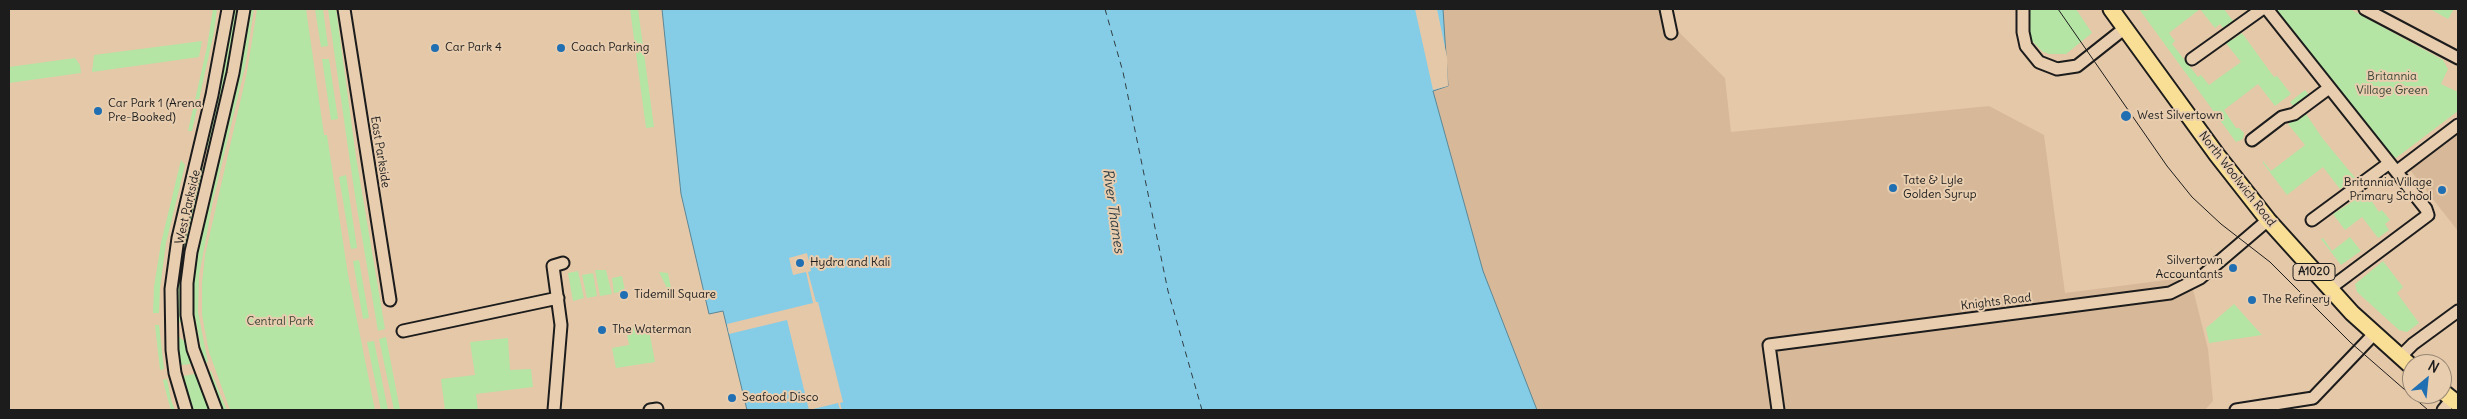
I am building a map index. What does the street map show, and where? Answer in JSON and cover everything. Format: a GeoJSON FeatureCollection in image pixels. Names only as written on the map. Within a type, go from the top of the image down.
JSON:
{"type":"FeatureCollection","features":[{"type":"Feature","properties":{"kind":"main road","name":"A1020"},"geometry":{"type":"LineString","coordinates":[[2111,9],[2125,28]]}},
{"type":"Feature","properties":{"kind":"main road","name":"North Woolwich Road"},"geometry":{"type":"LineString","coordinates":[[2125,28],[2216,155],[2268,220],[2329,289],[2400,357]]}},
{"type":"Feature","properties":{"kind":"street","name":"West Parkside"},"geometry":{"type":"LineString","coordinates":[[186,410],[172,350],[171,289],[178,238],[212,95],[228,9]]}},
{"type":"Feature","properties":{"kind":"street","name":"West Parkside"},"geometry":{"type":"LineString","coordinates":[[216,410],[193,349],[187,315],[187,283],[191,252],[233,73],[244,9]]}},
{"type":"Feature","properties":{"kind":"street","name":"East Parkside"},"geometry":{"type":"LineString","coordinates":[[344,9],[390,300]]}},
{"type":"Feature","properties":{"kind":"street"},"geometry":{"type":"LineString","coordinates":[[1666,9],[1671,32]]}},
{"type":"Feature","properties":{"kind":"street"},"geometry":{"type":"LineString","coordinates":[[2023,9],[2023,32],[2026,46],[2039,62],[2057,69],[2076,66],[2125,28]]}},
{"type":"Feature","properties":{"kind":"street"},"geometry":{"type":"LineString","coordinates":[[2192,59],[2262,9]]}},
{"type":"Feature","properties":{"kind":"street"},"geometry":{"type":"LineString","coordinates":[[2267,9],[2388,164],[2426,209],[2428,215],[2329,289]]}},
{"type":"Feature","properties":{"kind":"street"},"geometry":{"type":"LineString","coordinates":[[2365,9],[2458,58]]}},
{"type":"Feature","properties":{"kind":"street"},"geometry":{"type":"LineString","coordinates":[[2252,140],[2282,118],[2294,114],[2329,88]]}},
{"type":"Feature","properties":{"kind":"street"},"geometry":{"type":"LineString","coordinates":[[2400,168],[2458,125]]}},
{"type":"Feature","properties":{"kind":"street"},"geometry":{"type":"LineString","coordinates":[[2312,220],[2388,164]]}},
{"type":"Feature","properties":{"kind":"street","name":"Knights Road"},"geometry":{"type":"LineString","coordinates":[[1778,410],[1770,345],[2170,293],[2200,278],[2268,220]]}},
{"type":"Feature","properties":{"kind":"street"},"geometry":{"type":"LineString","coordinates":[[554,410],[560,325],[558,264]]}},
{"type":"Feature","properties":{"kind":"street"},"geometry":{"type":"LineString","coordinates":[[403,331],[558,298]]}},
{"type":"Feature","properties":{"kind":"street"},"geometry":{"type":"LineString","coordinates":[[2400,357],[2413,344],[2458,311]]}},
{"type":"Feature","properties":{"kind":"street"},"geometry":{"type":"LineString","coordinates":[[2236,410],[2313,398],[2374,334]]}},
{"type":"Feature","properties":{"kind":"shaded area"},"geometry":{"type":"Polygon","coordinates":[[[1443,9],[1659,9],[1665,34],[1679,32],[1725,78],[1731,132],[1989,106],[2044,135],[2065,293],[2190,277],[2208,349],[2213,401],[2205,410],[1537,410],[1483,271],[1433,90],[1448,86],[1443,9]]]}},
{"type":"Feature","properties":{"kind":"shaded area","name":"Britannia Village Primary School"},"geometry":{"type":"Polygon","coordinates":[[[2458,133],[2458,231],[2410,170],[2458,133]]]}},
{"type":"Feature","properties":{"kind":"green space"},"geometry":{"type":"Polygon","coordinates":[[[213,9],[217,9],[214,32],[192,131],[188,131],[207,47],[213,9]]]}},
{"type":"Feature","properties":{"kind":"green space"},"geometry":{"type":"Polygon","coordinates":[[[234,9],[237,9],[228,64],[209,150],[206,146],[219,94],[234,9]]]}},
{"type":"Feature","properties":{"kind":"green space"},"geometry":{"type":"Polygon","coordinates":[[[249,9],[254,9],[245,67],[213,201],[199,276],[198,312],[208,362],[204,363],[194,313],[194,276],[236,84],[249,9]]]}},
{"type":"Feature","properties":{"kind":"green space","name":"Central Park"},"geometry":{"type":"Polygon","coordinates":[[[257,9],[306,9],[324,135],[327,135],[348,275],[375,410],[230,410],[209,352],[202,315],[202,283],[205,255],[247,72],[257,9]]]}},
{"type":"Feature","properties":{"kind":"green space"},"geometry":{"type":"Polygon","coordinates":[[[315,9],[323,9],[328,46],[321,47],[315,9]]]}},
{"type":"Feature","properties":{"kind":"green space"},"geometry":{"type":"Polygon","coordinates":[[[328,9],[336,9],[356,157],[385,329],[378,331],[355,196],[328,9]]]}},
{"type":"Feature","properties":{"kind":"green space"},"geometry":{"type":"Polygon","coordinates":[[[630,9],[638,9],[654,127],[646,128],[630,9]]]}},
{"type":"Feature","properties":{"kind":"green space"},"geometry":{"type":"Polygon","coordinates":[[[2028,9],[2076,9],[2092,33],[2066,54],[2043,52],[2031,40],[2028,32],[2028,9]]]}},
{"type":"Feature","properties":{"kind":"green space"},"geometry":{"type":"Polygon","coordinates":[[[2139,9],[2147,11],[2148,9],[2200,9],[2169,33],[2175,41],[2172,44],[2198,77],[2201,75],[2209,85],[2241,62],[2225,42],[2230,38],[2232,40],[2242,33],[2274,77],[2277,76],[2291,94],[2275,106],[2258,84],[2224,110],[2236,128],[2239,128],[2244,133],[2243,139],[2236,142],[2139,9]]]}},
{"type":"Feature","properties":{"kind":"green space"},"geometry":{"type":"Polygon","coordinates":[[[2200,9],[2224,9],[2233,21],[2223,28],[2220,24],[2215,28],[2200,9]]]}},
{"type":"Feature","properties":{"kind":"green space","name":"Britannia Village Green"},"geometry":{"type":"Polygon","coordinates":[[[2275,9],[2350,9],[2443,60],[2448,69],[2441,84],[2458,92],[2458,111],[2396,158],[2391,156],[2275,9]]]}},
{"type":"Feature","properties":{"kind":"green space"},"geometry":{"type":"Polygon","coordinates":[[[2430,9],[2454,9],[2448,19],[2430,9]]]}},
{"type":"Feature","properties":{"kind":"green space"},"geometry":{"type":"Polygon","coordinates":[[[202,41],[199,57],[92,72],[94,55],[202,41]]]}},
{"type":"Feature","properties":{"kind":"green space"},"geometry":{"type":"Polygon","coordinates":[[[75,58],[80,65],[81,73],[9,83],[9,67],[75,58]]]}},
{"type":"Feature","properties":{"kind":"green space"},"geometry":{"type":"Polygon","coordinates":[[[322,59],[329,59],[338,119],[331,120],[322,59]]]}},
{"type":"Feature","properties":{"kind":"green space"},"geometry":{"type":"Polygon","coordinates":[[[2305,90],[2310,96],[2295,108],[2290,102],[2305,90]]]}},
{"type":"Feature","properties":{"kind":"green space"},"geometry":{"type":"Polygon","coordinates":[[[2304,111],[2323,139],[2356,179],[2346,187],[2344,186],[2340,189],[2323,167],[2287,195],[2263,163],[2263,161],[2271,171],[2305,145],[2288,124],[2304,111]]]}},
{"type":"Feature","properties":{"kind":"green space"},"geometry":{"type":"Polygon","coordinates":[[[181,160],[185,165],[166,243],[159,313],[153,313],[154,287],[161,243],[181,160]]]}},
{"type":"Feature","properties":{"kind":"green space"},"geometry":{"type":"Polygon","coordinates":[[[202,166],[204,172],[182,267],[180,292],[182,323],[176,321],[179,266],[202,166]]]}},
{"type":"Feature","properties":{"kind":"green space"},"geometry":{"type":"Polygon","coordinates":[[[346,175],[357,248],[351,249],[339,177],[346,175]]]}},
{"type":"Feature","properties":{"kind":"green space"},"geometry":{"type":"Polygon","coordinates":[[[2366,193],[2379,212],[2382,210],[2390,220],[2385,224],[2389,230],[2378,238],[2362,217],[2345,230],[2333,214],[2366,193]]]}},
{"type":"Feature","properties":{"kind":"green space"},"geometry":{"type":"Polygon","coordinates":[[[2350,237],[2361,251],[2341,265],[2321,239],[2323,238],[2332,251],[2350,237]]]}},
{"type":"Feature","properties":{"kind":"green space"},"geometry":{"type":"Polygon","coordinates":[[[359,260],[369,318],[363,319],[353,261],[359,260]]]}},
{"type":"Feature","properties":{"kind":"green space"},"geometry":{"type":"Polygon","coordinates":[[[2383,261],[2403,287],[2397,293],[2419,323],[2407,332],[2399,330],[2357,292],[2355,284],[2383,261]]]}},
{"type":"Feature","properties":{"kind":"green space"},"geometry":{"type":"Polygon","coordinates":[[[595,270],[606,270],[612,294],[600,296],[595,270]]]}},
{"type":"Feature","properties":{"kind":"green space"},"geometry":{"type":"Polygon","coordinates":[[[578,271],[584,298],[573,301],[568,273],[578,271]]]}},
{"type":"Feature","properties":{"kind":"green space"},"geometry":{"type":"Polygon","coordinates":[[[659,272],[668,273],[672,293],[670,294],[659,272]]]}},
{"type":"Feature","properties":{"kind":"green space"},"geometry":{"type":"Polygon","coordinates":[[[593,273],[597,296],[587,298],[582,275],[593,273]]]}},
{"type":"Feature","properties":{"kind":"green space"},"geometry":{"type":"Polygon","coordinates":[[[622,276],[625,291],[614,293],[612,278],[622,276]]]}},
{"type":"Feature","properties":{"kind":"green space"},"geometry":{"type":"Polygon","coordinates":[[[2234,304],[2262,335],[2209,343],[2206,328],[2234,304]]]}},
{"type":"Feature","properties":{"kind":"green space"},"geometry":{"type":"Polygon","coordinates":[[[155,325],[159,325],[164,369],[160,370],[155,325]]]}},
{"type":"Feature","properties":{"kind":"green space"},"geometry":{"type":"Polygon","coordinates":[[[648,325],[655,362],[616,368],[612,348],[629,345],[626,328],[648,325]]]}},
{"type":"Feature","properties":{"kind":"green space"},"geometry":{"type":"Polygon","coordinates":[[[177,335],[185,342],[191,364],[180,365],[177,335]]]}},
{"type":"Feature","properties":{"kind":"green space"},"geometry":{"type":"Polygon","coordinates":[[[386,337],[400,410],[394,410],[379,339],[386,337]]]}},
{"type":"Feature","properties":{"kind":"green space"},"geometry":{"type":"Polygon","coordinates":[[[508,338],[510,370],[531,369],[533,387],[476,394],[478,410],[445,410],[441,379],[475,375],[470,342],[508,338]]]}},
{"type":"Feature","properties":{"kind":"green space"},"geometry":{"type":"Polygon","coordinates":[[[374,341],[388,410],[381,410],[367,342],[374,341]]]}},
{"type":"Feature","properties":{"kind":"green space"},"geometry":{"type":"Polygon","coordinates":[[[211,371],[227,410],[223,410],[206,372],[211,371]]]}},
{"type":"Feature","properties":{"kind":"green space"},"geometry":{"type":"Polygon","coordinates":[[[195,374],[210,410],[193,410],[183,376],[195,374]]]}},
{"type":"Feature","properties":{"kind":"green space"},"geometry":{"type":"Polygon","coordinates":[[[167,379],[175,410],[171,410],[168,400],[163,380],[167,379]]]}},
{"type":"Feature","properties":{"kind":"water","name":"River Thames"},"geometry":{"type":"Polygon","coordinates":[[[662,9],[1443,9],[1448,86],[1433,91],[1483,271],[1537,410],[747,410],[723,311],[709,314],[681,194],[662,9]]]}},
{"type":"Feature","properties":{"kind":"pier"},"geometry":{"type":"Polygon","coordinates":[[[1415,9],[1437,9],[1447,57],[1448,86],[1433,90],[1415,9]]]}},
{"type":"Feature","properties":{"kind":"pier"},"geometry":{"type":"Polygon","coordinates":[[[807,253],[811,271],[808,272],[816,302],[818,302],[843,402],[840,403],[842,410],[840,410],[838,403],[809,410],[787,320],[729,334],[727,324],[813,303],[806,272],[793,275],[789,258],[807,253]]]}},
{"type":"Feature","properties":{"kind":"ferry route"},"geometry":{"type":"LineString","coordinates":[[1105,9],[1123,72],[1168,291],[1202,410]]}},
{"type":"Feature","properties":{"kind":"tram line"},"geometry":{"type":"LineString","coordinates":[[2058,9],[2167,166],[2192,197],[2221,224],[2270,262],[2350,342],[2428,410]]}},
{"type":"Feature","properties":{"kind":"place","name":"Car Park 4"},"geometry":{"type":"Point","coordinates":[435,48]}},
{"type":"Feature","properties":{"kind":"place","name":"Coach Parking"},"geometry":{"type":"Point","coordinates":[561,48]}},
{"type":"Feature","properties":{"kind":"place","name":"Car Park 1 (Arena Pre-Booked)"},"geometry":{"type":"Point","coordinates":[98,111]}},
{"type":"Feature","properties":{"kind":"place","name":"West Silvertown"},"geometry":{"type":"Point","coordinates":[2126,116]}},
{"type":"Feature","properties":{"kind":"place","name":"Tate & Lyle Golden Syrup"},"geometry":{"type":"Point","coordinates":[1893,188]}},
{"type":"Feature","properties":{"kind":"place","name":"Britannia Village Primary School"},"geometry":{"type":"Point","coordinates":[2442,190]}},
{"type":"Feature","properties":{"kind":"place","name":"Hydra and Kali"},"geometry":{"type":"Point","coordinates":[800,263]}},
{"type":"Feature","properties":{"kind":"place","name":"Silvertown Accountants"},"geometry":{"type":"Point","coordinates":[2233,268]}},
{"type":"Feature","properties":{"kind":"place","name":"Tidemill Square"},"geometry":{"type":"Point","coordinates":[624,295]}},
{"type":"Feature","properties":{"kind":"place","name":"The Refinery"},"geometry":{"type":"Point","coordinates":[2252,300]}},
{"type":"Feature","properties":{"kind":"place","name":"The Waterman"},"geometry":{"type":"Point","coordinates":[602,330]}},
{"type":"Feature","properties":{"kind":"place","name":"Seafood Disco"},"geometry":{"type":"Point","coordinates":[732,398]}}]}
